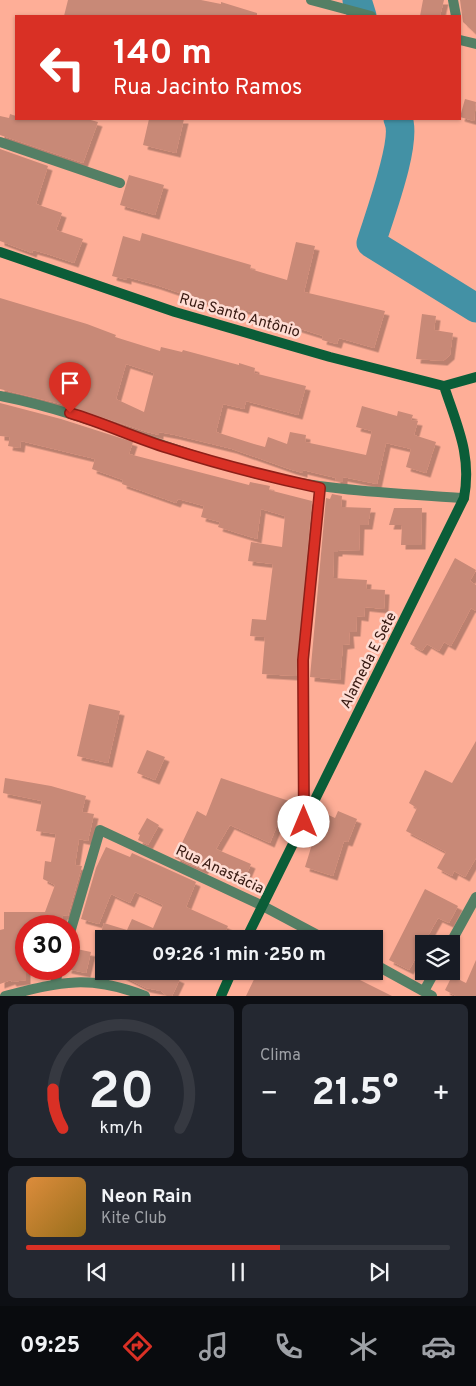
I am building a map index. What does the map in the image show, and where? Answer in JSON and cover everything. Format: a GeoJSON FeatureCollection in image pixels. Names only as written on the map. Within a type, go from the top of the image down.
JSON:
{"type":"FeatureCollection","features":[{"type":"Feature","properties":{"kind":"street"},"geometry":{"type":"LineString","coordinates":[[311,0],[367,15]]}},
{"type":"Feature","properties":{"kind":"street"},"geometry":{"type":"LineString","coordinates":[[453,0],[456,15]]}},
{"type":"Feature","properties":{"kind":"street"},"geometry":{"type":"LineString","coordinates":[[461,39],[476,44]]}},
{"type":"Feature","properties":{"kind":"street"},"geometry":{"type":"LineString","coordinates":[[0,142],[120,183]]}},
{"type":"Feature","properties":{"kind":"street","name":"Rua Santo Antônio"},"geometry":{"type":"LineString","coordinates":[[0,252],[175,312],[444,386]]}},
{"type":"Feature","properties":{"kind":"street"},"geometry":{"type":"LineString","coordinates":[[444,386],[476,377]]}},
{"type":"Feature","properties":{"kind":"street","name":"Alameda E Sete"},"geometry":{"type":"LineString","coordinates":[[250,930],[464,498],[468,476],[464,448],[444,386]]}},
{"type":"Feature","properties":{"kind":"street"},"geometry":{"type":"LineString","coordinates":[[0,396],[38,404],[102,423],[166,448],[251,473],[320,488],[464,498]]}},
{"type":"Feature","properties":{"kind":"street"},"geometry":{"type":"LineString","coordinates":[[304,822],[303,660],[320,488]]}},
{"type":"Feature","properties":{"kind":"street","name":"Rua Anastácia"},"geometry":{"type":"LineString","coordinates":[[75,915],[100,830],[261,905],[308,930]]}},
{"type":"Feature","properties":{"kind":"street"},"geometry":{"type":"LineString","coordinates":[[455,935],[476,897]]}},
{"type":"Feature","properties":{"kind":"street"},"geometry":{"type":"LineString","coordinates":[[383,969],[428,994],[432,980]]}},
{"type":"Feature","properties":{"kind":"street"},"geometry":{"type":"LineString","coordinates":[[221,996],[228,980]]}},
{"type":"Feature","properties":{"kind":"street"},"geometry":{"type":"LineString","coordinates":[[4,996],[55,983],[80,981],[118,985],[145,996]]}},
{"type":"Feature","properties":{"kind":"building"},"geometry":{"type":"Polygon","coordinates":[[[68,0],[201,0],[221,4],[221,2],[257,13],[257,15],[64,15],[68,0]]]}},
{"type":"Feature","properties":{"kind":"building"},"geometry":{"type":"Polygon","coordinates":[[[423,0],[444,0],[440,15],[420,15],[423,0]]]}},
{"type":"Feature","properties":{"kind":"building"},"geometry":{"type":"Polygon","coordinates":[[[460,0],[476,0],[476,34],[463,22],[460,0]]]}},
{"type":"Feature","properties":{"kind":"building"},"geometry":{"type":"Polygon","coordinates":[[[465,99],[476,102],[474,121],[461,117],[465,99]]]}},
{"type":"Feature","properties":{"kind":"building"},"geometry":{"type":"Polygon","coordinates":[[[10,114],[15,116],[15,120],[91,120],[98,122],[83,163],[0,135],[0,116],[9,118],[10,114]]]}},
{"type":"Feature","properties":{"kind":"building"},"geometry":{"type":"Polygon","coordinates":[[[149,120],[184,120],[176,153],[143,145],[149,120]]]}},
{"type":"Feature","properties":{"kind":"building"},"geometry":{"type":"Polygon","coordinates":[[[0,149],[48,166],[36,204],[62,213],[56,230],[83,239],[74,263],[33,250],[32,253],[0,241],[0,149]]]}},
{"type":"Feature","properties":{"kind":"building"},"geometry":{"type":"Polygon","coordinates":[[[129,175],[164,185],[155,215],[120,205],[129,175]]]}},
{"type":"Feature","properties":{"kind":"building"},"geometry":{"type":"Polygon","coordinates":[[[142,233],[251,265],[250,269],[287,280],[296,242],[315,246],[304,292],[385,311],[374,348],[339,338],[337,344],[322,340],[323,336],[262,317],[262,315],[237,308],[236,312],[156,285],[127,277],[127,280],[112,276],[123,236],[140,241],[142,233]]]}},
{"type":"Feature","properties":{"kind":"building"},"geometry":{"type":"Polygon","coordinates":[[[0,298],[87,324],[116,335],[115,337],[160,351],[161,347],[182,352],[183,350],[239,365],[239,363],[255,368],[254,373],[306,386],[298,415],[246,401],[244,409],[223,404],[216,432],[265,447],[268,437],[287,444],[290,432],[306,435],[305,442],[366,455],[372,431],[356,427],[362,406],[397,416],[398,411],[413,415],[411,420],[418,421],[414,435],[436,442],[426,473],[406,467],[411,449],[386,443],[377,484],[343,477],[343,482],[335,481],[336,478],[303,470],[303,473],[292,470],[232,449],[175,435],[159,432],[159,435],[147,432],[65,405],[0,389],[0,298]],[[126,364],[116,399],[144,412],[154,373],[126,364]]]}},
{"type":"Feature","properties":{"kind":"building"},"geometry":{"type":"Polygon","coordinates":[[[422,314],[436,316],[434,330],[453,333],[450,355],[443,361],[416,359],[422,314]]]}},
{"type":"Feature","properties":{"kind":"building"},"geometry":{"type":"Polygon","coordinates":[[[0,403],[61,419],[133,442],[129,454],[249,485],[250,482],[270,486],[269,490],[312,501],[296,676],[262,674],[265,637],[250,636],[252,619],[266,620],[273,564],[248,561],[251,542],[282,547],[285,516],[261,509],[257,539],[218,527],[220,522],[201,517],[204,506],[178,499],[176,503],[122,484],[123,480],[92,469],[95,459],[21,441],[20,448],[8,446],[10,437],[0,436],[0,403]]]}},
{"type":"Feature","properties":{"kind":"building"},"geometry":{"type":"Polygon","coordinates":[[[332,494],[342,496],[341,507],[371,508],[368,525],[360,525],[359,551],[338,550],[338,552],[334,552],[333,578],[367,580],[366,589],[385,590],[384,609],[365,607],[364,617],[357,616],[356,632],[349,632],[350,644],[343,645],[340,680],[310,677],[326,498],[330,499],[332,494]]]}},
{"type":"Feature","properties":{"kind":"building"},"geometry":{"type":"Polygon","coordinates":[[[394,508],[422,508],[421,545],[401,545],[402,525],[389,525],[394,508]]]}},
{"type":"Feature","properties":{"kind":"building"},"geometry":{"type":"Polygon","coordinates":[[[455,558],[476,570],[470,581],[476,585],[476,611],[471,608],[451,646],[444,642],[439,651],[427,644],[422,651],[410,644],[455,558]]]}},
{"type":"Feature","properties":{"kind":"building"},"geometry":{"type":"Polygon","coordinates":[[[89,704],[120,711],[108,763],[77,756],[89,704]]]}},
{"type":"Feature","properties":{"kind":"building"},"geometry":{"type":"Polygon","coordinates":[[[476,741],[476,858],[465,877],[454,871],[452,876],[437,868],[446,852],[406,831],[417,808],[409,803],[425,770],[452,783],[476,741]]]}},
{"type":"Feature","properties":{"kind":"building"},"geometry":{"type":"Polygon","coordinates":[[[147,750],[165,757],[155,780],[137,773],[147,750]]]}},
{"type":"Feature","properties":{"kind":"building"},"geometry":{"type":"Polygon","coordinates":[[[5,778],[51,786],[86,796],[82,812],[94,814],[88,841],[79,839],[75,865],[82,866],[68,915],[15,915],[15,980],[26,980],[12,982],[11,980],[0,984],[0,930],[4,929],[4,912],[45,912],[55,885],[43,879],[45,861],[51,862],[56,834],[36,831],[42,801],[3,793],[5,778]]]}},
{"type":"Feature","properties":{"kind":"building"},"geometry":{"type":"Polygon","coordinates":[[[221,778],[292,802],[283,824],[278,823],[270,843],[230,825],[216,849],[251,864],[243,883],[205,867],[203,870],[175,858],[197,811],[206,816],[221,778]]]}},
{"type":"Feature","properties":{"kind":"building"},"geometry":{"type":"Polygon","coordinates":[[[338,811],[357,819],[348,842],[344,841],[333,876],[305,867],[322,812],[335,818],[338,811]]]}},
{"type":"Feature","properties":{"kind":"building"},"geometry":{"type":"Polygon","coordinates":[[[147,818],[159,825],[148,845],[138,840],[140,835],[138,834],[147,818]]]}},
{"type":"Feature","properties":{"kind":"building"},"geometry":{"type":"Polygon","coordinates":[[[106,847],[130,857],[132,853],[196,882],[186,907],[228,926],[226,930],[127,930],[132,919],[153,928],[163,905],[135,892],[130,903],[111,894],[99,924],[81,919],[96,868],[106,847]]]}},
{"type":"Feature","properties":{"kind":"building"},"geometry":{"type":"Polygon","coordinates":[[[425,889],[458,906],[449,923],[438,918],[429,935],[415,935],[415,959],[409,970],[389,960],[425,889]]]}},
{"type":"Feature","properties":{"kind":"building"},"geometry":{"type":"Polygon","coordinates":[[[104,923],[127,930],[102,930],[104,923]]]}},
{"type":"Feature","properties":{"kind":"building"},"geometry":{"type":"Polygon","coordinates":[[[80,950],[91,952],[86,973],[80,972],[80,950]]]}},
{"type":"Feature","properties":{"kind":"building"},"geometry":{"type":"Polygon","coordinates":[[[476,960],[476,996],[456,996],[445,990],[450,980],[460,980],[466,983],[476,960]]]}},
{"type":"Feature","properties":{"kind":"building"},"geometry":{"type":"Polygon","coordinates":[[[130,980],[180,980],[172,996],[167,996],[161,991],[146,988],[130,980]]]}},
{"type":"Feature","properties":{"kind":"building"},"geometry":{"type":"Polygon","coordinates":[[[254,980],[360,980],[392,996],[246,996],[254,980]]]}},
{"type":"Feature","properties":{"kind":"waterway"},"geometry":{"type":"LineString","coordinates":[[357,0],[362,15]]}},
{"type":"Feature","properties":{"kind":"waterway"},"geometry":{"type":"LineString","coordinates":[[398,120],[400,129],[396,161],[371,243],[476,308]]}},
{"type":"Feature","properties":{"kind":"route"},"geometry":{"type":"LineString","coordinates":[[70,413],[102,423],[166,448],[251,473],[320,488],[303,660],[304,822]]}}]}
